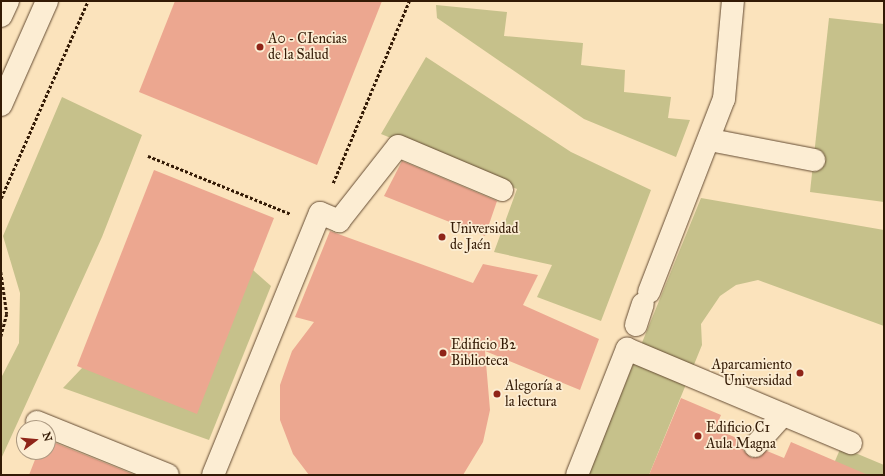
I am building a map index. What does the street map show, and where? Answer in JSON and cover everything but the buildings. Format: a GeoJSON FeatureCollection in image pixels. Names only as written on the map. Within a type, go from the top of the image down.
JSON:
{"type":"FeatureCollection","features":[{"type":"Feature","properties":{"kind":"street"},"geometry":{"type":"LineString","coordinates":[[1,16],[8,1]]}},
{"type":"Feature","properties":{"kind":"street"},"geometry":{"type":"LineString","coordinates":[[1,105],[47,1]]}},
{"type":"Feature","properties":{"kind":"street"},"geometry":{"type":"LineString","coordinates":[[636,325],[710,140],[724,99],[733,1]]}},
{"type":"Feature","properties":{"kind":"street"},"geometry":{"type":"LineString","coordinates":[[710,140],[814,160]]}},
{"type":"Feature","properties":{"kind":"street"},"geometry":{"type":"LineString","coordinates":[[213,475],[318,218],[339,222],[398,146],[502,190]]}},
{"type":"Feature","properties":{"kind":"street"},"geometry":{"type":"LineString","coordinates":[[577,475],[627,349],[851,443]]}},
{"type":"Feature","properties":{"kind":"street"},"geometry":{"type":"LineString","coordinates":[[755,446],[783,415]]}},
{"type":"Feature","properties":{"kind":"street"},"geometry":{"type":"LineString","coordinates":[[56,429],[168,475]]}},
{"type":"Feature","properties":{"kind":"path"},"geometry":{"type":"LineString","coordinates":[[1,198],[88,1]]}},
{"type":"Feature","properties":{"kind":"path"},"geometry":{"type":"LineString","coordinates":[[148,156],[318,218],[409,1]]}},
{"type":"Feature","properties":{"kind":"path"},"geometry":{"type":"LineString","coordinates":[[1,272],[7,314],[1,337]]}},
{"type":"Feature","properties":{"kind":"shaded area"},"geometry":{"type":"Polygon","coordinates":[[[436,5],[507,12],[504,36],[583,43],[581,65],[625,70],[624,92],[671,97],[668,118],[690,120],[676,157],[584,119],[437,18],[436,5]]]}},
{"type":"Feature","properties":{"kind":"shaded area"},"geometry":{"type":"Polygon","coordinates":[[[829,18],[884,24],[884,202],[810,192],[829,18]]]}},
{"type":"Feature","properties":{"kind":"shaded area"},"geometry":{"type":"Polygon","coordinates":[[[426,57],[571,152],[651,190],[601,321],[537,297],[552,265],[494,252],[517,189],[381,134],[426,57]]]}},
{"type":"Feature","properties":{"kind":"shaded area"},"geometry":{"type":"Polygon","coordinates":[[[62,97],[142,135],[102,237],[19,420],[16,420],[16,426],[1,459],[1,378],[19,343],[20,293],[3,236],[62,97]]]}},
{"type":"Feature","properties":{"kind":"shaded area"},"geometry":{"type":"Polygon","coordinates":[[[701,198],[884,230],[884,326],[758,280],[736,285],[720,296],[701,324],[702,345],[649,475],[588,475],[701,198]]]}},
{"type":"Feature","properties":{"kind":"shaded area"},"geometry":{"type":"Polygon","coordinates":[[[253,270],[271,286],[209,440],[63,388],[82,368],[253,270]]]}},
{"type":"Feature","properties":{"kind":"shaded area"},"geometry":{"type":"Polygon","coordinates":[[[841,447],[884,465],[884,475],[829,475],[841,447]]]}},
{"type":"Feature","properties":{"kind":"place","name":"A0 - CIencias de la Salud"},"geometry":{"type":"Point","coordinates":[260,47]}},
{"type":"Feature","properties":{"kind":"place","name":"Universidad de Jaén"},"geometry":{"type":"Point","coordinates":[442,237]}},
{"type":"Feature","properties":{"kind":"place","name":"Edificio B2 Biblioteca"},"geometry":{"type":"Point","coordinates":[443,353]}},
{"type":"Feature","properties":{"kind":"place","name":"Aparcamiento Universidad"},"geometry":{"type":"Point","coordinates":[800,373]}},
{"type":"Feature","properties":{"kind":"place","name":"Alegoría a la lectura"},"geometry":{"type":"Point","coordinates":[497,394]}},
{"type":"Feature","properties":{"kind":"place","name":"Edificio C1 Aula Magna"},"geometry":{"type":"Point","coordinates":[698,436]}}]}
